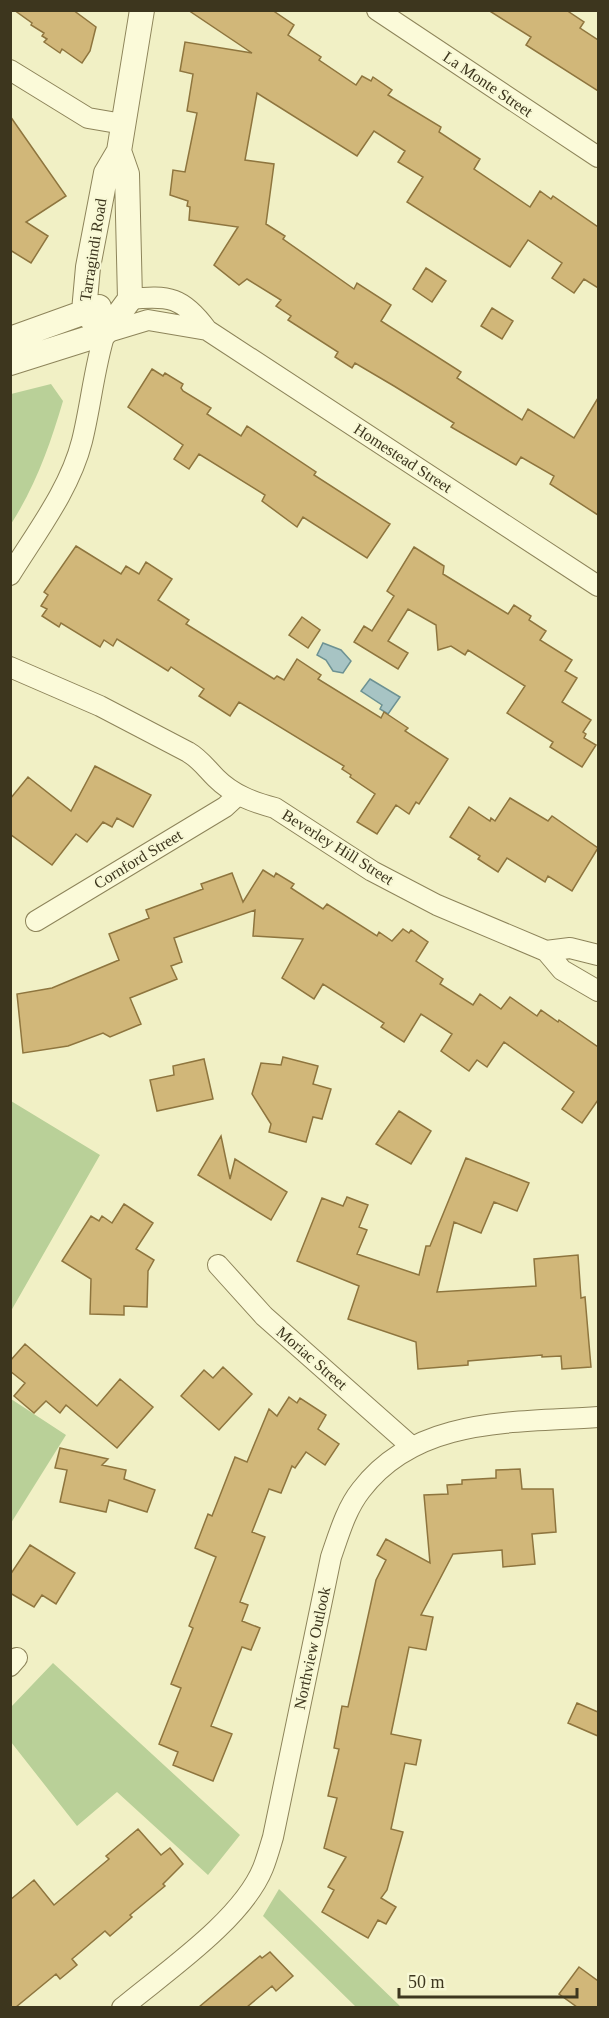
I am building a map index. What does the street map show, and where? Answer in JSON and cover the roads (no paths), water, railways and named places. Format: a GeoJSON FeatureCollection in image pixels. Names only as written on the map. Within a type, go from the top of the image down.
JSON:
{"type":"FeatureCollection","features":[{"type":"Feature","properties":{"kind":"street","name":"Tarragindi Road"},"geometry":{"type":"LineString","coordinates":[[105,333],[84,311],[88,267],[106,173],[118,151],[142,10]]}},
{"type":"Feature","properties":{"kind":"street","name":"La Monte Street"},"geometry":{"type":"LineString","coordinates":[[383,12],[598,158]]}},
{"type":"Feature","properties":{"kind":"street"},"geometry":{"type":"LineString","coordinates":[[10,70],[88,118],[123,124]]}},
{"type":"Feature","properties":{"kind":"street","name":"Tarragindi Road"},"geometry":{"type":"LineString","coordinates":[[118,151],[127,174],[130,299]]}},
{"type":"Feature","properties":{"kind":"street","name":"Homestead Street"},"geometry":{"type":"LineString","coordinates":[[130,299],[161,296],[176,300],[193,312],[207,330],[598,586]]}},
{"type":"Feature","properties":{"kind":"street"},"geometry":{"type":"LineString","coordinates":[[10,339],[84,311],[130,299]]}},
{"type":"Feature","properties":{"kind":"street"},"geometry":{"type":"LineString","coordinates":[[10,575],[65,485],[75,462],[82,442],[97,357],[105,333],[130,299]]}},
{"type":"Feature","properties":{"kind":"street","name":"Homestead Street"},"geometry":{"type":"LineString","coordinates":[[105,333],[148,321],[207,330]]}},
{"type":"Feature","properties":{"kind":"street"},"geometry":{"type":"LineString","coordinates":[[10,363],[105,333]]}},
{"type":"Feature","properties":{"kind":"street","name":"Beverley Hill Street"},"geometry":{"type":"LineString","coordinates":[[10,667],[100,706],[188,752],[201,760],[226,788],[238,795],[275,808],[372,871],[436,905],[546,951],[562,970],[598,991]]}},
{"type":"Feature","properties":{"kind":"street","name":"Cornford Street"},"geometry":{"type":"LineString","coordinates":[[36,921],[225,807],[238,795]]}},
{"type":"Feature","properties":{"kind":"street","name":"Beverley Hill Street"},"geometry":{"type":"LineString","coordinates":[[546,951],[570,948],[598,956]]}},
{"type":"Feature","properties":{"kind":"street","name":"Moriac Street"},"geometry":{"type":"LineString","coordinates":[[219,1265],[264,1316],[411,1446]]}},
{"type":"Feature","properties":{"kind":"street","name":"Northview Outlook"},"geometry":{"type":"LineString","coordinates":[[122,2007],[223,1923],[251,1890],[263,1868],[273,1837],[331,1557],[339,1534],[360,1491],[385,1463],[411,1446],[444,1432],[480,1426],[598,1417]]}},
{"type":"Feature","properties":{"kind":"water"},"geometry":{"type":"Polygon","coordinates":[[[323,643],[341,650],[351,661],[343,673],[333,671],[326,660],[317,655],[323,643]]]}},
{"type":"Feature","properties":{"kind":"water"},"geometry":{"type":"Polygon","coordinates":[[[370,679],[400,697],[388,714],[380,709],[382,705],[361,691],[370,679]]]}}]}
